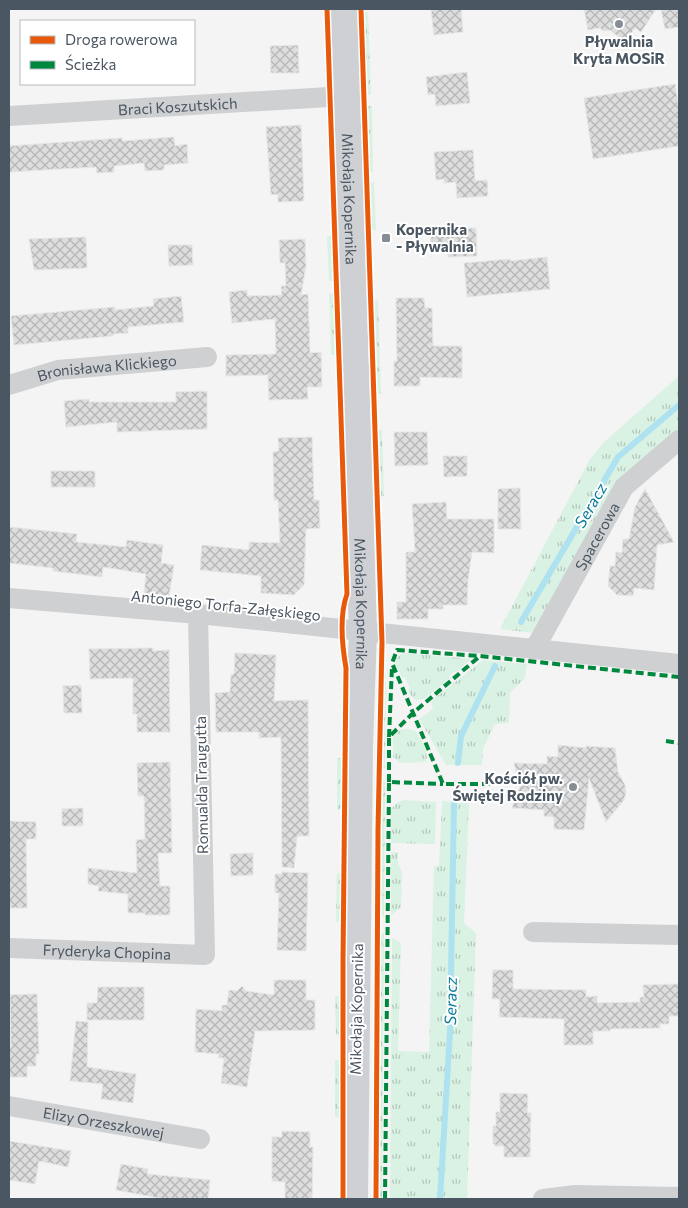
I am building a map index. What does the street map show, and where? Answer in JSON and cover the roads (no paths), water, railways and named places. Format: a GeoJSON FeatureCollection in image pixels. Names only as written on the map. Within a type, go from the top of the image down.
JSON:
{"type":"FeatureCollection","features":[{"type":"Feature","properties":{"kind":"street","name":"Mikołaja Kopernika"},"geometry":{"type":"LineString","coordinates":[[344,9],[363,631],[359,746],[354,1199]]}},
{"type":"Feature","properties":{"kind":"street","name":"Braci Koszutskich"},"geometry":{"type":"LineString","coordinates":[[9,116],[346,96]]}},
{"type":"Feature","properties":{"kind":"street","name":"Bronisława Klickiego"},"geometry":{"type":"LineString","coordinates":[[9,385],[58,370],[207,356]]}},
{"type":"Feature","properties":{"kind":"street","name":"Spacerowa"},"geometry":{"type":"LineString","coordinates":[[534,650],[624,487],[679,440]]}},
{"type":"Feature","properties":{"kind":"street","name":"Antoniego Torfa-Załęskiego"},"geometry":{"type":"LineString","coordinates":[[9,598],[198,614],[679,664]]}},
{"type":"Feature","properties":{"kind":"street","name":"Romualda Traugutta"},"geometry":{"type":"LineString","coordinates":[[198,614],[205,956]]}},
{"type":"Feature","properties":{"kind":"street"},"geometry":{"type":"LineString","coordinates":[[533,932],[679,935]]}},
{"type":"Feature","properties":{"kind":"street","name":"Fryderyka Chopina"},"geometry":{"type":"LineString","coordinates":[[9,948],[205,956]]}},
{"type":"Feature","properties":{"kind":"street","name":"Elizy Orzeszkowej"},"geometry":{"type":"LineString","coordinates":[[9,1106],[200,1139]]}},
{"type":"Feature","properties":{"kind":"street"},"geometry":{"type":"LineString","coordinates":[[543,1199],[575,1195],[679,1197]]}},
{"type":"Feature","properties":{"kind":"waterway","name":"Seracz"},"geometry":{"type":"LineString","coordinates":[[521,622],[618,457],[679,405]]}},
{"type":"Feature","properties":{"kind":"waterway","name":"Seracz"},"geometry":{"type":"LineString","coordinates":[[458,763],[461,736],[495,666]]}},
{"type":"Feature","properties":{"kind":"waterway","name":"Seracz"},"geometry":{"type":"LineString","coordinates":[[440,1199],[450,1032],[454,802]]}},
{"type":"Feature","properties":{"kind":"place","name":"Pływalnia Kryta MOSiR"},"geometry":{"type":"Point","coordinates":[619,24]}},
{"type":"Feature","properties":{"kind":"place","name":"Kopernika - Pływalnia"},"geometry":{"type":"Point","coordinates":[386,238]}},
{"type":"Feature","properties":{"kind":"place","name":"Kościół pw. Świętej Rodziny"},"geometry":{"type":"Point","coordinates":[573,787]}}]}
